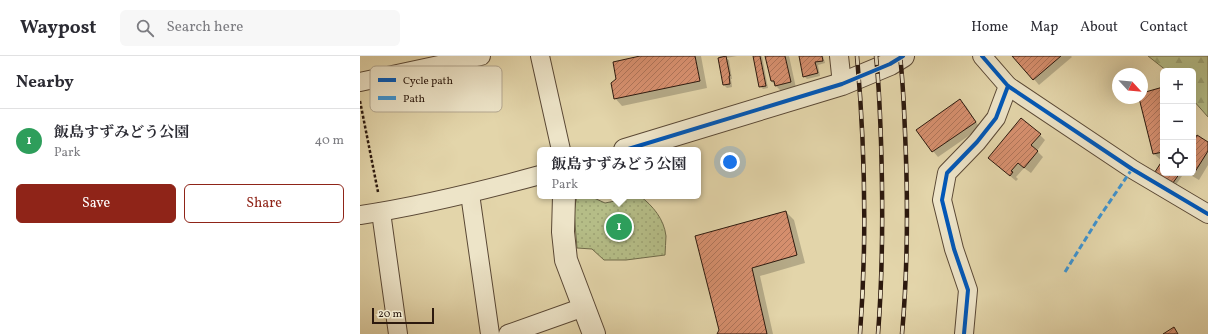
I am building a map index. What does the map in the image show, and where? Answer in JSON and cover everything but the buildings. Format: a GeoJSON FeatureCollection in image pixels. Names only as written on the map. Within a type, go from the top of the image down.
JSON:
{"type":"FeatureCollection","features":[{"type":"Feature","properties":{"kind":"street"},"geometry":{"type":"LineString","coordinates":[[434,66],[480,56]]}},
{"type":"Feature","properties":{"kind":"street"},"geometry":{"type":"LineString","coordinates":[[540,56],[560,147]]}},
{"type":"Feature","properties":{"kind":"street"},"geometry":{"type":"LineString","coordinates":[[839,56],[842,84]]}},
{"type":"Feature","properties":{"kind":"street"},"geometry":{"type":"LineString","coordinates":[[635,147],[842,84],[890,64],[903,56]]}},
{"type":"Feature","properties":{"kind":"street"},"geometry":{"type":"LineString","coordinates":[[982,56],[1008,86],[1132,169],[1208,214]]}},
{"type":"Feature","properties":{"kind":"street"},"geometry":{"type":"LineString","coordinates":[[360,82],[370,80]]}},
{"type":"Feature","properties":{"kind":"street"},"geometry":{"type":"LineString","coordinates":[[964,334],[968,290],[954,248],[942,200],[947,173],[977,142],[996,118],[1008,86]]}},
{"type":"Feature","properties":{"kind":"street"},"geometry":{"type":"LineString","coordinates":[[360,215],[470,194],[537,176]]}},
{"type":"Feature","properties":{"kind":"street"},"geometry":{"type":"LineString","coordinates":[[470,194],[490,334]]}},
{"type":"Feature","properties":{"kind":"street"},"geometry":{"type":"LineString","coordinates":[[564,199],[563,232],[566,260],[594,334]]}},
{"type":"Feature","properties":{"kind":"street"},"geometry":{"type":"LineString","coordinates":[[381,212],[398,334]]}},
{"type":"Feature","properties":{"kind":"street"},"geometry":{"type":"LineString","coordinates":[[508,334],[584,307]]}},
{"type":"Feature","properties":{"kind":"path"},"geometry":{"type":"LineString","coordinates":[[360,98],[381,212]]}},
{"type":"Feature","properties":{"kind":"green space"},"geometry":{"type":"Polygon","coordinates":[[[1148,56],[1208,56],[1208,117],[1196,103],[1196,68],[1163,68],[1148,56]]]}},
{"type":"Feature","properties":{"kind":"green space"},"geometry":{"type":"Polygon","coordinates":[[[576,199],[596,199],[605,203],[625,199],[643,199],[657,213],[663,224],[666,236],[665,255],[626,260],[604,260],[592,249],[577,248],[574,211],[576,199]]]}},
{"type":"Feature","properties":{"kind":"railway"},"geometry":{"type":"LineString","coordinates":[[857,56],[862,125],[864,195],[864,265],[860,334]]}},
{"type":"Feature","properties":{"kind":"railway"},"geometry":{"type":"LineString","coordinates":[[876,56],[880,109],[882,190],[882,262],[878,334]]}},
{"type":"Feature","properties":{"kind":"railway"},"geometry":{"type":"LineString","coordinates":[[900,56],[903,84],[907,208],[902,334]]}},
{"type":"Feature","properties":{"kind":"marked path"},"geometry":{"type":"LineString","coordinates":[[1065,272],[1098,219],[1132,169]]}},
{"type":"Feature","properties":{"kind":"cycle path"},"geometry":{"type":"LineString","coordinates":[[635,147],[842,84],[890,64],[903,56]]}},
{"type":"Feature","properties":{"kind":"cycle path"},"geometry":{"type":"LineString","coordinates":[[964,334],[968,290],[954,249],[942,200],[947,173],[977,142],[996,118],[1008,86],[982,56]]}},
{"type":"Feature","properties":{"kind":"cycle path"},"geometry":{"type":"LineString","coordinates":[[1008,86],[1132,169],[1208,214]]}},
{"type":"Feature","properties":{"kind":"place","name":"飯島すずみどう公園"},"geometry":{"type":"Point","coordinates":[619,227]}}]}
